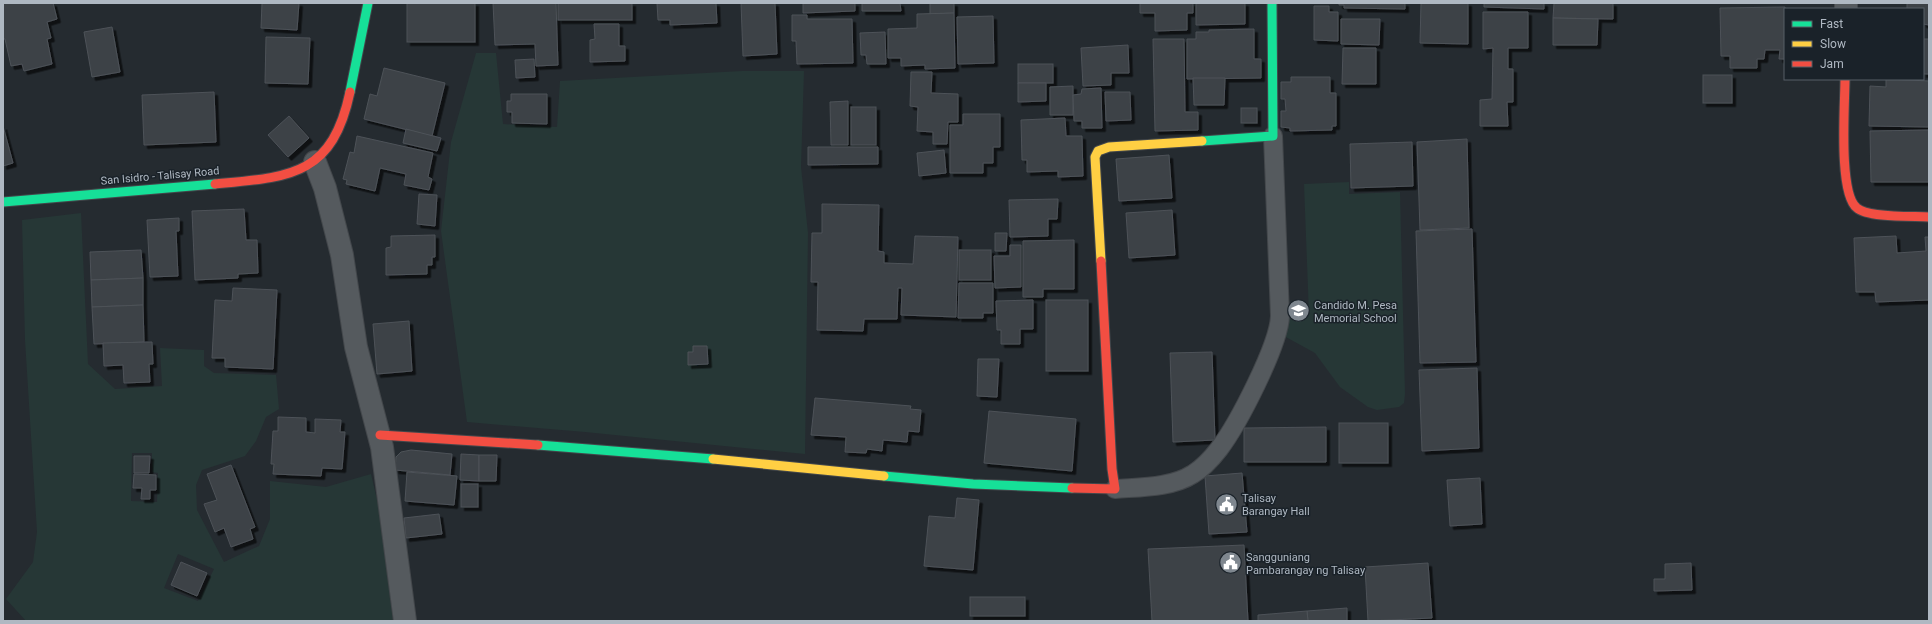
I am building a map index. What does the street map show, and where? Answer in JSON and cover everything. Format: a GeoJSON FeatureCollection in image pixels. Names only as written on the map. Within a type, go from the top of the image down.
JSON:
{"type":"FeatureCollection","features":[{"type":"Feature","properties":{"kind":"street"},"geometry":{"type":"LineString","coordinates":[[368,3],[345,115],[332,143],[316,162],[325,188],[342,255],[356,347],[380,436],[389,491],[405,621]]}},
{"type":"Feature","properties":{"kind":"street"},"geometry":{"type":"LineString","coordinates":[[380,436],[636,452],[988,485],[1031,488],[1115,489],[1112,469],[1094,164],[1098,151],[1109,147],[1273,136],[1272,3]]}},
{"type":"Feature","properties":{"kind":"street"},"geometry":{"type":"LineString","coordinates":[[1845,80],[1846,179],[1851,203],[1857,209],[1867,213],[1929,217]]}},
{"type":"Feature","properties":{"kind":"street","name":"San Isidro - Talisay Road"},"geometry":{"type":"LineString","coordinates":[[3,202],[270,179],[294,174],[316,162]]}},
{"type":"Feature","properties":{"kind":"lane"},"geometry":{"type":"LineString","coordinates":[[1115,489],[1175,482],[1193,475],[1214,455],[1228,436],[1265,364],[1278,328],[1280,316],[1273,136]]}},
{"type":"Feature","properties":{"kind":"shaded area"},"geometry":{"type":"Polygon","coordinates":[[[476,53],[496,53],[503,124],[557,127],[560,81],[742,71],[804,71],[801,167],[808,233],[805,454],[467,422],[441,231],[451,142],[476,53]]]}},
{"type":"Feature","properties":{"kind":"shaded area"},"geometry":{"type":"Polygon","coordinates":[[[1349,182],[1349,194],[1400,192],[1405,394],[1404,403],[1399,407],[1377,410],[1368,407],[1340,387],[1315,353],[1284,336],[1287,316],[1309,315],[1304,184],[1349,182]]]}},
{"type":"Feature","properties":{"kind":"shaded area"},"geometry":{"type":"Polygon","coordinates":[[[81,213],[88,364],[115,389],[162,386],[160,348],[204,350],[204,366],[214,373],[276,375],[279,409],[266,417],[256,441],[245,456],[202,470],[196,485],[197,510],[224,562],[259,546],[270,519],[270,481],[326,487],[371,474],[379,508],[393,621],[26,621],[6,599],[33,562],[37,532],[25,340],[22,220],[81,213]],[[132,453],[131,501],[157,502],[158,473],[152,472],[152,453],[132,453]],[[178,554],[164,588],[198,601],[214,569],[178,554]]]}},
{"type":"Feature","properties":{"kind":"building"},"geometry":{"type":"Polygon","coordinates":[[[3,3],[53,3],[57,19],[47,22],[51,38],[47,39],[52,64],[24,71],[22,64],[11,66],[5,39],[3,39],[3,3]]]}},
{"type":"Feature","properties":{"kind":"building"},"geometry":{"type":"Polygon","coordinates":[[[262,3],[299,3],[297,30],[261,28],[262,3]]]}},
{"type":"Feature","properties":{"kind":"building"},"geometry":{"type":"Polygon","coordinates":[[[407,3],[475,3],[475,42],[407,42],[407,3]]]}},
{"type":"Feature","properties":{"kind":"building"},"geometry":{"type":"Polygon","coordinates":[[[493,3],[556,3],[558,65],[536,66],[535,44],[495,45],[493,3]]]}},
{"type":"Feature","properties":{"kind":"building"},"geometry":{"type":"Polygon","coordinates":[[[558,3],[632,3],[632,20],[558,20],[558,3]]]}},
{"type":"Feature","properties":{"kind":"building"},"geometry":{"type":"Polygon","coordinates":[[[657,3],[716,3],[717,23],[670,25],[670,20],[658,20],[657,3]]]}},
{"type":"Feature","properties":{"kind":"building"},"geometry":{"type":"Polygon","coordinates":[[[741,3],[775,3],[777,54],[743,56],[741,3]]]}},
{"type":"Feature","properties":{"kind":"building"},"geometry":{"type":"Polygon","coordinates":[[[803,3],[855,3],[855,11],[803,13],[803,3]]]}},
{"type":"Feature","properties":{"kind":"building"},"geometry":{"type":"Polygon","coordinates":[[[862,3],[900,3],[901,11],[862,11],[862,3]]]}},
{"type":"Feature","properties":{"kind":"building"},"geometry":{"type":"Polygon","coordinates":[[[930,3],[954,3],[954,13],[930,14],[930,3]]]}},
{"type":"Feature","properties":{"kind":"building"},"geometry":{"type":"Polygon","coordinates":[[[1140,3],[1193,3],[1193,13],[1187,13],[1187,30],[1155,31],[1155,13],[1140,13],[1140,3]]]}},
{"type":"Feature","properties":{"kind":"building"},"geometry":{"type":"Polygon","coordinates":[[[1196,3],[1245,3],[1245,24],[1196,25],[1196,3]]]}},
{"type":"Feature","properties":{"kind":"building"},"geometry":{"type":"Polygon","coordinates":[[[1339,3],[1405,3],[1405,9],[1344,8],[1344,5],[1339,5],[1339,3]]]}},
{"type":"Feature","properties":{"kind":"building"},"geometry":{"type":"Polygon","coordinates":[[[1421,3],[1468,3],[1468,44],[1420,43],[1421,3]]]}},
{"type":"Feature","properties":{"kind":"building"},"geometry":{"type":"Polygon","coordinates":[[[1484,3],[1544,3],[1544,9],[1484,7],[1484,3]]]}},
{"type":"Feature","properties":{"kind":"building"},"geometry":{"type":"Polygon","coordinates":[[[1554,3],[1613,3],[1613,19],[1553,18],[1554,3]]]}},
{"type":"Feature","properties":{"kind":"building"},"geometry":{"type":"Polygon","coordinates":[[[1907,3],[1929,3],[1929,25],[1924,24],[1924,8],[1907,8],[1907,3]]]}},
{"type":"Feature","properties":{"kind":"building"},"geometry":{"type":"Polygon","coordinates":[[[1314,6],[1329,6],[1329,12],[1338,12],[1338,41],[1314,40],[1314,6]]]}},
{"type":"Feature","properties":{"kind":"building"},"geometry":{"type":"Polygon","coordinates":[[[1785,7],[1784,59],[1779,59],[1780,50],[1765,50],[1764,59],[1757,59],[1757,68],[1730,68],[1730,56],[1721,56],[1720,8],[1785,7]]]}},
{"type":"Feature","properties":{"kind":"building"},"geometry":{"type":"Polygon","coordinates":[[[1483,12],[1528,12],[1528,48],[1508,48],[1508,69],[1513,69],[1513,102],[1507,102],[1508,126],[1480,126],[1480,100],[1492,99],[1493,48],[1483,49],[1483,12]]]}},
{"type":"Feature","properties":{"kind":"building"},"geometry":{"type":"Polygon","coordinates":[[[954,13],[955,68],[925,69],[925,65],[901,66],[901,58],[888,58],[888,29],[917,28],[917,14],[954,13]]]}},
{"type":"Feature","properties":{"kind":"building"},"geometry":{"type":"Polygon","coordinates":[[[792,15],[807,15],[807,19],[852,19],[853,63],[797,64],[796,41],[792,41],[792,15]]]}},
{"type":"Feature","properties":{"kind":"building"},"geometry":{"type":"Polygon","coordinates":[[[993,16],[994,63],[958,64],[957,17],[993,16]]]}},
{"type":"Feature","properties":{"kind":"building"},"geometry":{"type":"Polygon","coordinates":[[[1553,18],[1598,19],[1597,45],[1553,45],[1553,18]]]}},
{"type":"Feature","properties":{"kind":"building"},"geometry":{"type":"Polygon","coordinates":[[[1341,19],[1380,19],[1379,45],[1341,44],[1341,19]]]}},
{"type":"Feature","properties":{"kind":"building"},"geometry":{"type":"Polygon","coordinates":[[[594,24],[619,24],[619,46],[625,46],[625,61],[590,62],[590,40],[595,39],[594,24]]]}},
{"type":"Feature","properties":{"kind":"building"},"geometry":{"type":"Polygon","coordinates":[[[112,27],[120,72],[92,77],[84,32],[112,27]]]}},
{"type":"Feature","properties":{"kind":"building"},"geometry":{"type":"Polygon","coordinates":[[[1254,29],[1254,59],[1261,59],[1261,78],[1187,79],[1187,39],[1196,39],[1196,32],[1209,32],[1209,30],[1254,29]]]}},
{"type":"Feature","properties":{"kind":"building"},"geometry":{"type":"Polygon","coordinates":[[[885,32],[886,64],[867,64],[866,55],[861,55],[860,33],[885,32]]]}},
{"type":"Feature","properties":{"kind":"building"},"geometry":{"type":"Polygon","coordinates":[[[266,37],[310,38],[308,84],[265,83],[266,37]]]}},
{"type":"Feature","properties":{"kind":"building"},"geometry":{"type":"Polygon","coordinates":[[[1153,39],[1184,39],[1185,112],[1198,112],[1198,130],[1155,131],[1153,39]]]}},
{"type":"Feature","properties":{"kind":"building"},"geometry":{"type":"Polygon","coordinates":[[[1924,39],[1929,39],[1929,74],[1924,74],[1924,39]]]}},
{"type":"Feature","properties":{"kind":"building"},"geometry":{"type":"Polygon","coordinates":[[[1128,45],[1129,73],[1111,73],[1111,85],[1083,86],[1081,48],[1128,45]]]}},
{"type":"Feature","properties":{"kind":"building"},"geometry":{"type":"Polygon","coordinates":[[[1343,48],[1376,48],[1376,84],[1342,84],[1343,48]]]}},
{"type":"Feature","properties":{"kind":"building"},"geometry":{"type":"Polygon","coordinates":[[[534,59],[535,77],[516,78],[515,60],[534,59]]]}},
{"type":"Feature","properties":{"kind":"building"},"geometry":{"type":"Polygon","coordinates":[[[1018,64],[1053,64],[1053,83],[1018,83],[1018,64]]]}},
{"type":"Feature","properties":{"kind":"building"},"geometry":{"type":"Polygon","coordinates":[[[384,68],[445,83],[432,136],[364,119],[370,94],[377,96],[384,68]]]}},
{"type":"Feature","properties":{"kind":"building"},"geometry":{"type":"Polygon","coordinates":[[[911,72],[932,72],[931,93],[958,94],[958,122],[948,122],[947,144],[933,144],[933,132],[917,131],[918,107],[910,106],[911,72]]]}},
{"type":"Feature","properties":{"kind":"building"},"geometry":{"type":"Polygon","coordinates":[[[1703,75],[1732,75],[1732,103],[1703,103],[1703,75]]]}},
{"type":"Feature","properties":{"kind":"building"},"geometry":{"type":"Polygon","coordinates":[[[1291,77],[1330,77],[1330,93],[1336,93],[1336,126],[1332,126],[1332,130],[1290,131],[1290,128],[1281,127],[1281,111],[1286,111],[1285,99],[1281,99],[1281,82],[1291,82],[1291,77]]]}},
{"type":"Feature","properties":{"kind":"building"},"geometry":{"type":"Polygon","coordinates":[[[1193,78],[1225,78],[1224,105],[1194,105],[1193,78]]]}},
{"type":"Feature","properties":{"kind":"building"},"geometry":{"type":"Polygon","coordinates":[[[1886,80],[1929,81],[1929,127],[1869,126],[1870,86],[1886,87],[1886,80]]]}},
{"type":"Feature","properties":{"kind":"building"},"geometry":{"type":"Polygon","coordinates":[[[1018,83],[1046,83],[1046,101],[1018,102],[1018,83]]]}},
{"type":"Feature","properties":{"kind":"building"},"geometry":{"type":"Polygon","coordinates":[[[1073,86],[1073,115],[1050,115],[1050,87],[1073,86]]]}},
{"type":"Feature","properties":{"kind":"building"},"geometry":{"type":"Polygon","coordinates":[[[1101,88],[1102,128],[1082,128],[1082,121],[1074,121],[1073,95],[1081,94],[1082,89],[1101,88]]]}},
{"type":"Feature","properties":{"kind":"building"},"geometry":{"type":"Polygon","coordinates":[[[214,92],[216,142],[144,145],[142,95],[214,92]]]}},
{"type":"Feature","properties":{"kind":"building"},"geometry":{"type":"Polygon","coordinates":[[[1105,92],[1130,92],[1131,120],[1106,121],[1105,92]]]}},
{"type":"Feature","properties":{"kind":"building"},"geometry":{"type":"Polygon","coordinates":[[[511,94],[547,94],[547,124],[512,123],[512,112],[507,112],[507,101],[511,101],[511,94]]]}},
{"type":"Feature","properties":{"kind":"building"},"geometry":{"type":"Polygon","coordinates":[[[848,101],[848,145],[831,145],[830,102],[848,101]]]}},
{"type":"Feature","properties":{"kind":"building"},"geometry":{"type":"Polygon","coordinates":[[[851,107],[876,107],[876,145],[851,145],[851,107]]]}},
{"type":"Feature","properties":{"kind":"building"},"geometry":{"type":"Polygon","coordinates":[[[1241,108],[1257,108],[1257,123],[1241,123],[1241,108]]]}},
{"type":"Feature","properties":{"kind":"building"},"geometry":{"type":"Polygon","coordinates":[[[963,114],[1000,114],[1000,147],[993,147],[993,163],[983,163],[983,173],[950,173],[950,125],[963,125],[963,114]]]}},
{"type":"Feature","properties":{"kind":"building"},"geometry":{"type":"Polygon","coordinates":[[[289,116],[309,138],[288,157],[268,135],[289,116]]]}},
{"type":"Feature","properties":{"kind":"building"},"geometry":{"type":"Polygon","coordinates":[[[1065,118],[1066,136],[1082,136],[1083,176],[1058,177],[1058,171],[1027,172],[1027,160],[1022,160],[1021,120],[1065,118]]]}},
{"type":"Feature","properties":{"kind":"building"},"geometry":{"type":"Polygon","coordinates":[[[3,126],[13,163],[3,166],[3,126]]]}},
{"type":"Feature","properties":{"kind":"building"},"geometry":{"type":"Polygon","coordinates":[[[406,129],[441,138],[437,151],[403,143],[406,129]]]}},
{"type":"Feature","properties":{"kind":"building"},"geometry":{"type":"Polygon","coordinates":[[[1929,130],[1929,182],[1871,182],[1870,131],[1929,130]]]}},
{"type":"Feature","properties":{"kind":"building"},"geometry":{"type":"Polygon","coordinates":[[[357,136],[433,153],[428,177],[432,179],[429,190],[404,185],[406,174],[380,168],[375,191],[346,184],[347,180],[343,179],[350,152],[354,153],[357,136]]]}},
{"type":"Feature","properties":{"kind":"building"},"geometry":{"type":"Polygon","coordinates":[[[1467,139],[1469,228],[1420,230],[1417,142],[1467,139]]]}},
{"type":"Feature","properties":{"kind":"building"},"geometry":{"type":"Polygon","coordinates":[[[1412,142],[1413,186],[1351,188],[1350,144],[1412,142]]]}},
{"type":"Feature","properties":{"kind":"building"},"geometry":{"type":"Polygon","coordinates":[[[808,147],[878,147],[878,164],[808,165],[808,147]]]}},
{"type":"Feature","properties":{"kind":"building"},"geometry":{"type":"Polygon","coordinates":[[[944,150],[946,173],[919,176],[917,153],[944,150]]]}},
{"type":"Feature","properties":{"kind":"building"},"geometry":{"type":"Polygon","coordinates":[[[1169,155],[1172,198],[1119,201],[1116,159],[1169,155]]]}},
{"type":"Feature","properties":{"kind":"building"},"geometry":{"type":"Polygon","coordinates":[[[419,194],[437,195],[435,226],[417,224],[419,194]]]}},
{"type":"Feature","properties":{"kind":"building"},"geometry":{"type":"Polygon","coordinates":[[[1058,199],[1057,219],[1048,219],[1048,236],[1010,237],[1009,200],[1058,199]]]}},
{"type":"Feature","properties":{"kind":"building"},"geometry":{"type":"Polygon","coordinates":[[[822,204],[879,205],[878,251],[884,252],[884,263],[913,264],[915,236],[958,237],[956,317],[901,315],[902,288],[898,288],[897,319],[864,319],[863,331],[817,330],[818,282],[811,282],[812,233],[822,233],[822,204]]]}},
{"type":"Feature","properties":{"kind":"building"},"geometry":{"type":"Polygon","coordinates":[[[244,209],[246,240],[257,240],[258,273],[238,274],[238,278],[195,280],[192,211],[244,209]]]}},
{"type":"Feature","properties":{"kind":"building"},"geometry":{"type":"Polygon","coordinates":[[[1172,210],[1175,255],[1129,258],[1126,213],[1172,210]]]}},
{"type":"Feature","properties":{"kind":"building"},"geometry":{"type":"Polygon","coordinates":[[[179,218],[179,231],[176,231],[178,276],[150,277],[147,220],[179,218]]]}},
{"type":"Feature","properties":{"kind":"building"},"geometry":{"type":"Polygon","coordinates":[[[1472,229],[1476,362],[1420,363],[1416,231],[1472,229]]]}},
{"type":"Feature","properties":{"kind":"building"},"geometry":{"type":"Polygon","coordinates":[[[995,233],[1007,233],[1006,251],[995,251],[995,233]]]}},
{"type":"Feature","properties":{"kind":"building"},"geometry":{"type":"Polygon","coordinates":[[[435,235],[435,257],[432,257],[432,265],[427,265],[427,274],[386,275],[386,248],[391,247],[391,236],[435,235]]]}},
{"type":"Feature","properties":{"kind":"building"},"geometry":{"type":"Polygon","coordinates":[[[1896,236],[1897,253],[1926,251],[1925,237],[1929,237],[1929,300],[1876,302],[1875,292],[1856,292],[1854,238],[1896,236]]]}},
{"type":"Feature","properties":{"kind":"building"},"geometry":{"type":"Polygon","coordinates":[[[1074,240],[1074,289],[1043,289],[1043,297],[1023,297],[1023,241],[1074,240]]]}},
{"type":"Feature","properties":{"kind":"building"},"geometry":{"type":"Polygon","coordinates":[[[1010,245],[1021,245],[1021,287],[995,288],[994,256],[1010,256],[1010,245]]]}},
{"type":"Feature","properties":{"kind":"building"},"geometry":{"type":"Polygon","coordinates":[[[141,250],[143,278],[91,280],[90,252],[141,250]]]}},
{"type":"Feature","properties":{"kind":"building"},"geometry":{"type":"Polygon","coordinates":[[[959,250],[991,250],[991,280],[959,280],[959,250]]]}},
{"type":"Feature","properties":{"kind":"building"},"geometry":{"type":"Polygon","coordinates":[[[143,278],[143,305],[92,307],[91,280],[143,278]]]}},
{"type":"Feature","properties":{"kind":"building"},"geometry":{"type":"Polygon","coordinates":[[[959,283],[993,283],[993,313],[983,313],[983,318],[958,318],[959,283]]]}},
{"type":"Feature","properties":{"kind":"building"},"geometry":{"type":"Polygon","coordinates":[[[233,288],[277,290],[273,369],[225,367],[225,358],[212,358],[215,300],[232,301],[233,288]]]}},
{"type":"Feature","properties":{"kind":"building"},"geometry":{"type":"Polygon","coordinates":[[[1033,300],[1033,329],[1020,329],[1020,344],[1001,344],[1001,330],[997,330],[996,301],[1033,300]]]}},
{"type":"Feature","properties":{"kind":"building"},"geometry":{"type":"Polygon","coordinates":[[[1046,300],[1088,300],[1088,371],[1046,371],[1046,300]]]}},
{"type":"Feature","properties":{"kind":"building"},"geometry":{"type":"Polygon","coordinates":[[[143,305],[144,342],[94,344],[92,307],[143,305]]]}},
{"type":"Feature","properties":{"kind":"building"},"geometry":{"type":"Polygon","coordinates":[[[409,321],[412,371],[377,374],[373,324],[409,321]]]}},
{"type":"Feature","properties":{"kind":"building"},"geometry":{"type":"Polygon","coordinates":[[[152,342],[153,364],[149,364],[150,382],[124,383],[123,365],[104,366],[103,343],[152,342]]]}},
{"type":"Feature","properties":{"kind":"building"},"geometry":{"type":"Polygon","coordinates":[[[693,346],[707,346],[708,364],[688,365],[688,352],[693,352],[693,346]]]}},
{"type":"Feature","properties":{"kind":"building"},"geometry":{"type":"Polygon","coordinates":[[[1212,352],[1215,440],[1173,442],[1170,353],[1212,352]]]}},
{"type":"Feature","properties":{"kind":"building"},"geometry":{"type":"Polygon","coordinates":[[[978,359],[999,359],[997,397],[977,396],[978,359]]]}},
{"type":"Feature","properties":{"kind":"building"},"geometry":{"type":"Polygon","coordinates":[[[1477,368],[1479,448],[1422,451],[1419,370],[1477,368]]]}},
{"type":"Feature","properties":{"kind":"building"},"geometry":{"type":"Polygon","coordinates":[[[815,398],[911,406],[910,409],[921,410],[919,432],[908,431],[907,442],[883,440],[882,451],[867,449],[866,453],[845,452],[846,437],[811,435],[815,398]]]}},
{"type":"Feature","properties":{"kind":"building"},"geometry":{"type":"Polygon","coordinates":[[[989,411],[1076,419],[1072,471],[984,463],[989,411]]]}},
{"type":"Feature","properties":{"kind":"building"},"geometry":{"type":"Polygon","coordinates":[[[278,417],[306,418],[306,432],[315,433],[315,419],[341,420],[340,432],[345,432],[342,469],[322,468],[321,476],[273,474],[274,464],[271,464],[273,431],[278,431],[278,417]]]}},
{"type":"Feature","properties":{"kind":"building"},"geometry":{"type":"Polygon","coordinates":[[[1339,423],[1388,423],[1388,463],[1339,463],[1339,423]]]}},
{"type":"Feature","properties":{"kind":"building"},"geometry":{"type":"Polygon","coordinates":[[[1326,427],[1326,462],[1244,462],[1244,428],[1326,427]]]}},
{"type":"Feature","properties":{"kind":"building"},"geometry":{"type":"Polygon","coordinates":[[[411,450],[452,454],[450,475],[395,470],[396,457],[401,452],[411,450]]]}},
{"type":"Feature","properties":{"kind":"building"},"geometry":{"type":"Polygon","coordinates":[[[461,454],[479,455],[479,481],[460,480],[461,454]]]}},
{"type":"Feature","properties":{"kind":"building"},"geometry":{"type":"Polygon","coordinates":[[[479,455],[497,455],[496,481],[479,481],[479,455]]]}},
{"type":"Feature","properties":{"kind":"building"},"geometry":{"type":"Polygon","coordinates":[[[134,456],[150,456],[149,473],[134,473],[134,456]]]}},
{"type":"Feature","properties":{"kind":"building"},"geometry":{"type":"Polygon","coordinates":[[[231,465],[255,527],[250,529],[253,539],[231,547],[224,528],[215,532],[204,504],[217,500],[207,474],[231,465]]]}},
{"type":"Feature","properties":{"kind":"building"},"geometry":{"type":"Polygon","coordinates":[[[407,472],[457,476],[454,505],[405,501],[407,472]]]}},
{"type":"Feature","properties":{"kind":"building","name":"Talisay Barangay Hall"},"geometry":{"type":"Polygon","coordinates":[[[1242,473],[1247,532],[1209,534],[1205,476],[1242,473]]]}},
{"type":"Feature","properties":{"kind":"building"},"geometry":{"type":"Polygon","coordinates":[[[134,474],[156,475],[156,490],[150,490],[150,499],[141,499],[142,488],[133,488],[134,474]]]}},
{"type":"Feature","properties":{"kind":"building"},"geometry":{"type":"Polygon","coordinates":[[[1480,478],[1482,524],[1450,526],[1447,480],[1480,478]]]}},
{"type":"Feature","properties":{"kind":"building"},"geometry":{"type":"Polygon","coordinates":[[[461,484],[478,484],[478,507],[461,507],[461,484]]]}},
{"type":"Feature","properties":{"kind":"building"},"geometry":{"type":"Polygon","coordinates":[[[957,498],[979,500],[973,570],[924,566],[929,516],[955,518],[957,498]]]}},
{"type":"Feature","properties":{"kind":"building"},"geometry":{"type":"Polygon","coordinates":[[[439,514],[442,534],[406,538],[404,518],[439,514]]]}},
{"type":"Feature","properties":{"kind":"building"},"geometry":{"type":"Polygon","coordinates":[[[1244,545],[1248,621],[1152,621],[1148,549],[1244,545]]]}},
{"type":"Feature","properties":{"kind":"building"},"geometry":{"type":"Polygon","coordinates":[[[181,562],[207,573],[197,596],[171,585],[181,562]]]}},
{"type":"Feature","properties":{"kind":"building"},"geometry":{"type":"Polygon","coordinates":[[[1428,563],[1432,618],[1368,621],[1365,567],[1428,563]]]}},
{"type":"Feature","properties":{"kind":"building"},"geometry":{"type":"Polygon","coordinates":[[[1691,563],[1692,590],[1654,591],[1654,579],[1665,579],[1665,564],[1691,563]]]}},
{"type":"Feature","properties":{"kind":"building"},"geometry":{"type":"Polygon","coordinates":[[[970,597],[1025,597],[1025,616],[970,616],[970,597]]]}},
{"type":"Feature","properties":{"kind":"building"},"geometry":{"type":"Polygon","coordinates":[[[1347,608],[1347,621],[1308,621],[1307,611],[1347,608]]]}},
{"type":"Feature","properties":{"kind":"building"},"geometry":{"type":"Polygon","coordinates":[[[1307,611],[1308,621],[1258,621],[1258,615],[1307,611]]]}},
{"type":"Feature","properties":{"kind":"traffic: fast"},"geometry":{"type":"LineString","coordinates":[[350,92],[368,3]]}},
{"type":"Feature","properties":{"kind":"traffic: fast"},"geometry":{"type":"LineString","coordinates":[[1202,141],[1273,136],[1272,3]]}},
{"type":"Feature","properties":{"kind":"traffic: fast"},"geometry":{"type":"LineString","coordinates":[[3,202],[215,184]]}},
{"type":"Feature","properties":{"kind":"traffic: fast"},"geometry":{"type":"LineString","coordinates":[[538,445],[713,459]]}},
{"type":"Feature","properties":{"kind":"traffic: fast"},"geometry":{"type":"LineString","coordinates":[[884,476],[973,484],[1072,488]]}},
{"type":"Feature","properties":{"kind":"traffic: slow"},"geometry":{"type":"LineString","coordinates":[[1101,261],[1095,157],[1098,151],[1109,147],[1202,141]]}},
{"type":"Feature","properties":{"kind":"traffic: slow"},"geometry":{"type":"LineString","coordinates":[[713,459],[884,476]]}},
{"type":"Feature","properties":{"kind":"traffic: jam"},"geometry":{"type":"LineString","coordinates":[[1845,80],[1845,167],[1847,185],[1851,199],[1857,208],[1871,213],[1891,216],[1929,217]]}},
{"type":"Feature","properties":{"kind":"traffic: jam"},"geometry":{"type":"LineString","coordinates":[[215,184],[265,179],[285,174],[304,167],[319,157],[332,141],[342,120],[350,92]]}},
{"type":"Feature","properties":{"kind":"traffic: jam"},"geometry":{"type":"LineString","coordinates":[[1072,488],[1115,489],[1112,469],[1101,261]]}},
{"type":"Feature","properties":{"kind":"traffic: jam"},"geometry":{"type":"LineString","coordinates":[[380,435],[538,445]]}},
{"type":"Feature","properties":{"kind":"place","name":"Candido M. Pesa Memorial School"},"geometry":{"type":"Point","coordinates":[1299,311]}},
{"type":"Feature","properties":{"kind":"place","name":"Talisay Barangay Hall"},"geometry":{"type":"Point","coordinates":[1226,504]}},
{"type":"Feature","properties":{"kind":"place","name":"Sangguniang Pambarangay ng Talisay"},"geometry":{"type":"Point","coordinates":[1231,563]}}]}
